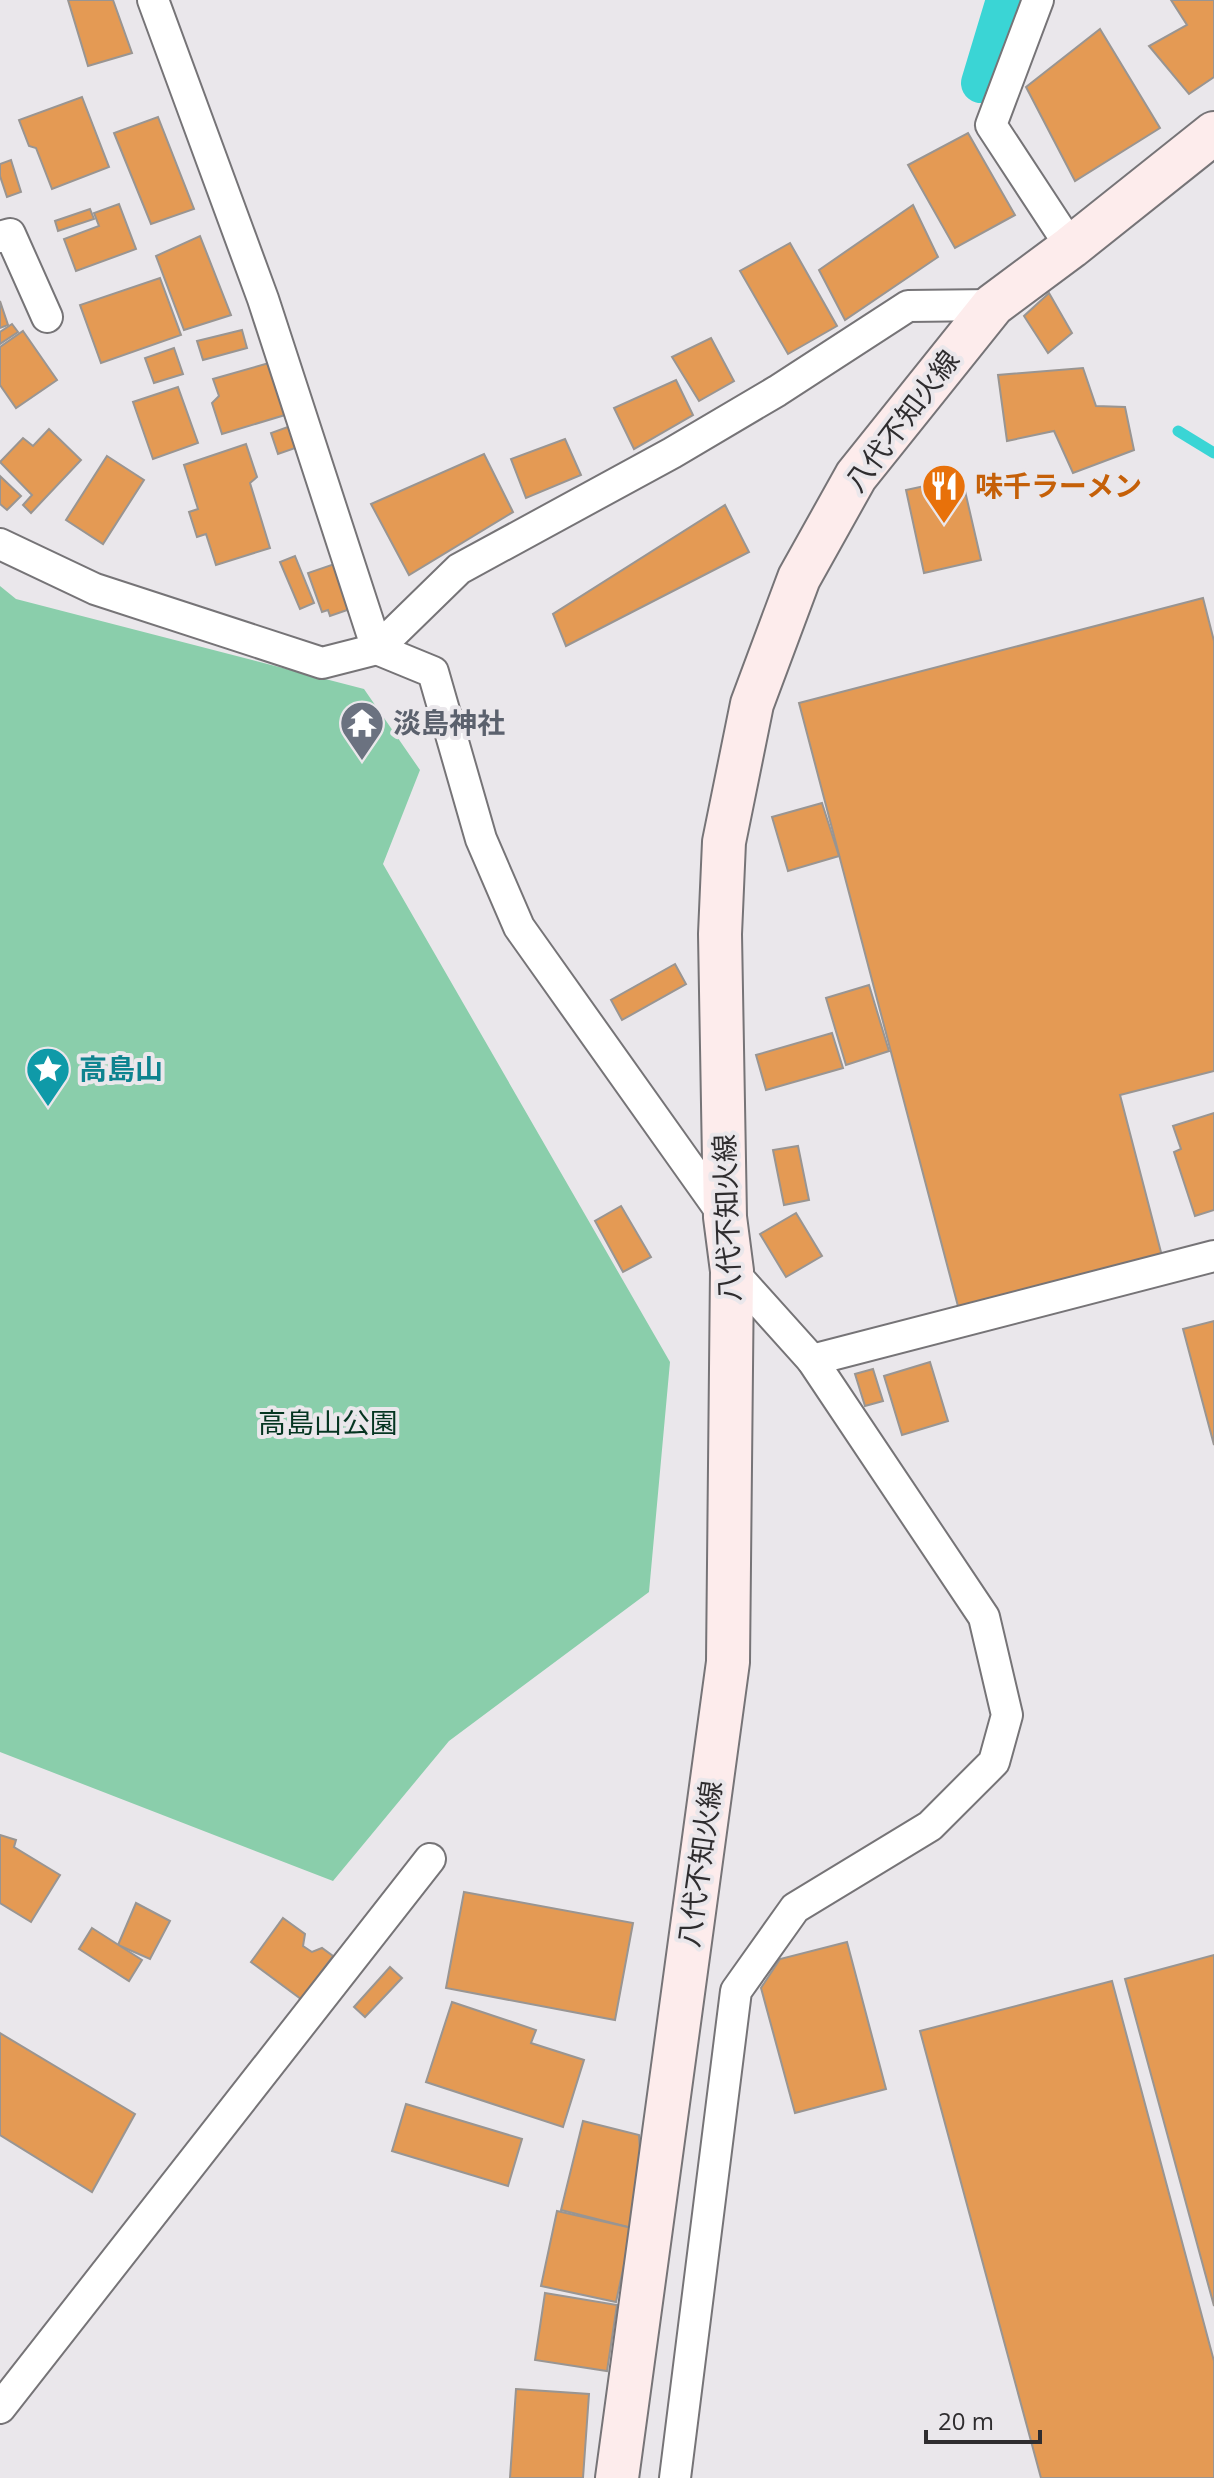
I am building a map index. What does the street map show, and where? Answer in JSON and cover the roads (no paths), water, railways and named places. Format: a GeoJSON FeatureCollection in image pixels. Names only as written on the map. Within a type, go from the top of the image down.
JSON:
{"type":"FeatureCollection","features":[{"type":"Feature","properties":{"kind":"main road","name":"八代不知火線"},"geometry":{"type":"LineString","coordinates":[[617,2478],[728,1662],[732,1271],[725,1217],[720,934],[724,842],[752,704],[799,578],[856,476],[993,305],[1214,133]]}},
{"type":"Feature","properties":{"kind":"street"},"geometry":{"type":"LineString","coordinates":[[153,0],[263,299],[377,649],[433,672],[481,839],[519,927],[725,1217]]}},
{"type":"Feature","properties":{"kind":"street"},"geometry":{"type":"LineString","coordinates":[[1038,0],[991,125],[1071,247]]}},
{"type":"Feature","properties":{"kind":"street"},"geometry":{"type":"LineString","coordinates":[[0,237],[10,234],[47,317]]}},
{"type":"Feature","properties":{"kind":"street"},"geometry":{"type":"LineString","coordinates":[[0,544],[95,589],[322,663],[377,649],[459,569],[672,453],[777,391],[908,306],[993,305]]}},
{"type":"Feature","properties":{"kind":"street"},"geometry":{"type":"LineString","coordinates":[[812,1360],[1214,1256]]}},
{"type":"Feature","properties":{"kind":"street"},"geometry":{"type":"LineString","coordinates":[[675,2478],[736,1991],[795,1908],[930,1826],[994,1762],[1007,1715],[984,1617],[812,1360],[732,1271]]}},
{"type":"Feature","properties":{"kind":"street"},"geometry":{"type":"LineString","coordinates":[[0,2408],[430,1859]]}},
{"type":"Feature","properties":{"kind":"waterway"},"geometry":{"type":"LineString","coordinates":[[981,83],[1006,0]]}},
{"type":"Feature","properties":{"kind":"waterway"},"geometry":{"type":"LineString","coordinates":[[1178,431],[1214,453]]}},
{"type":"Feature","properties":{"kind":"place","name":"味千ラーメン"},"geometry":{"type":"Point","coordinates":[944,525]}},
{"type":"Feature","properties":{"kind":"place","name":"淡島神社"},"geometry":{"type":"Point","coordinates":[362,762]}},
{"type":"Feature","properties":{"kind":"place","name":"高島山"},"geometry":{"type":"Point","coordinates":[48,1108]}},
{"type":"Feature","properties":{"kind":"park label","name":"高島山公園"},"geometry":{"type":"Point","coordinates":[328,1423]}}]}
